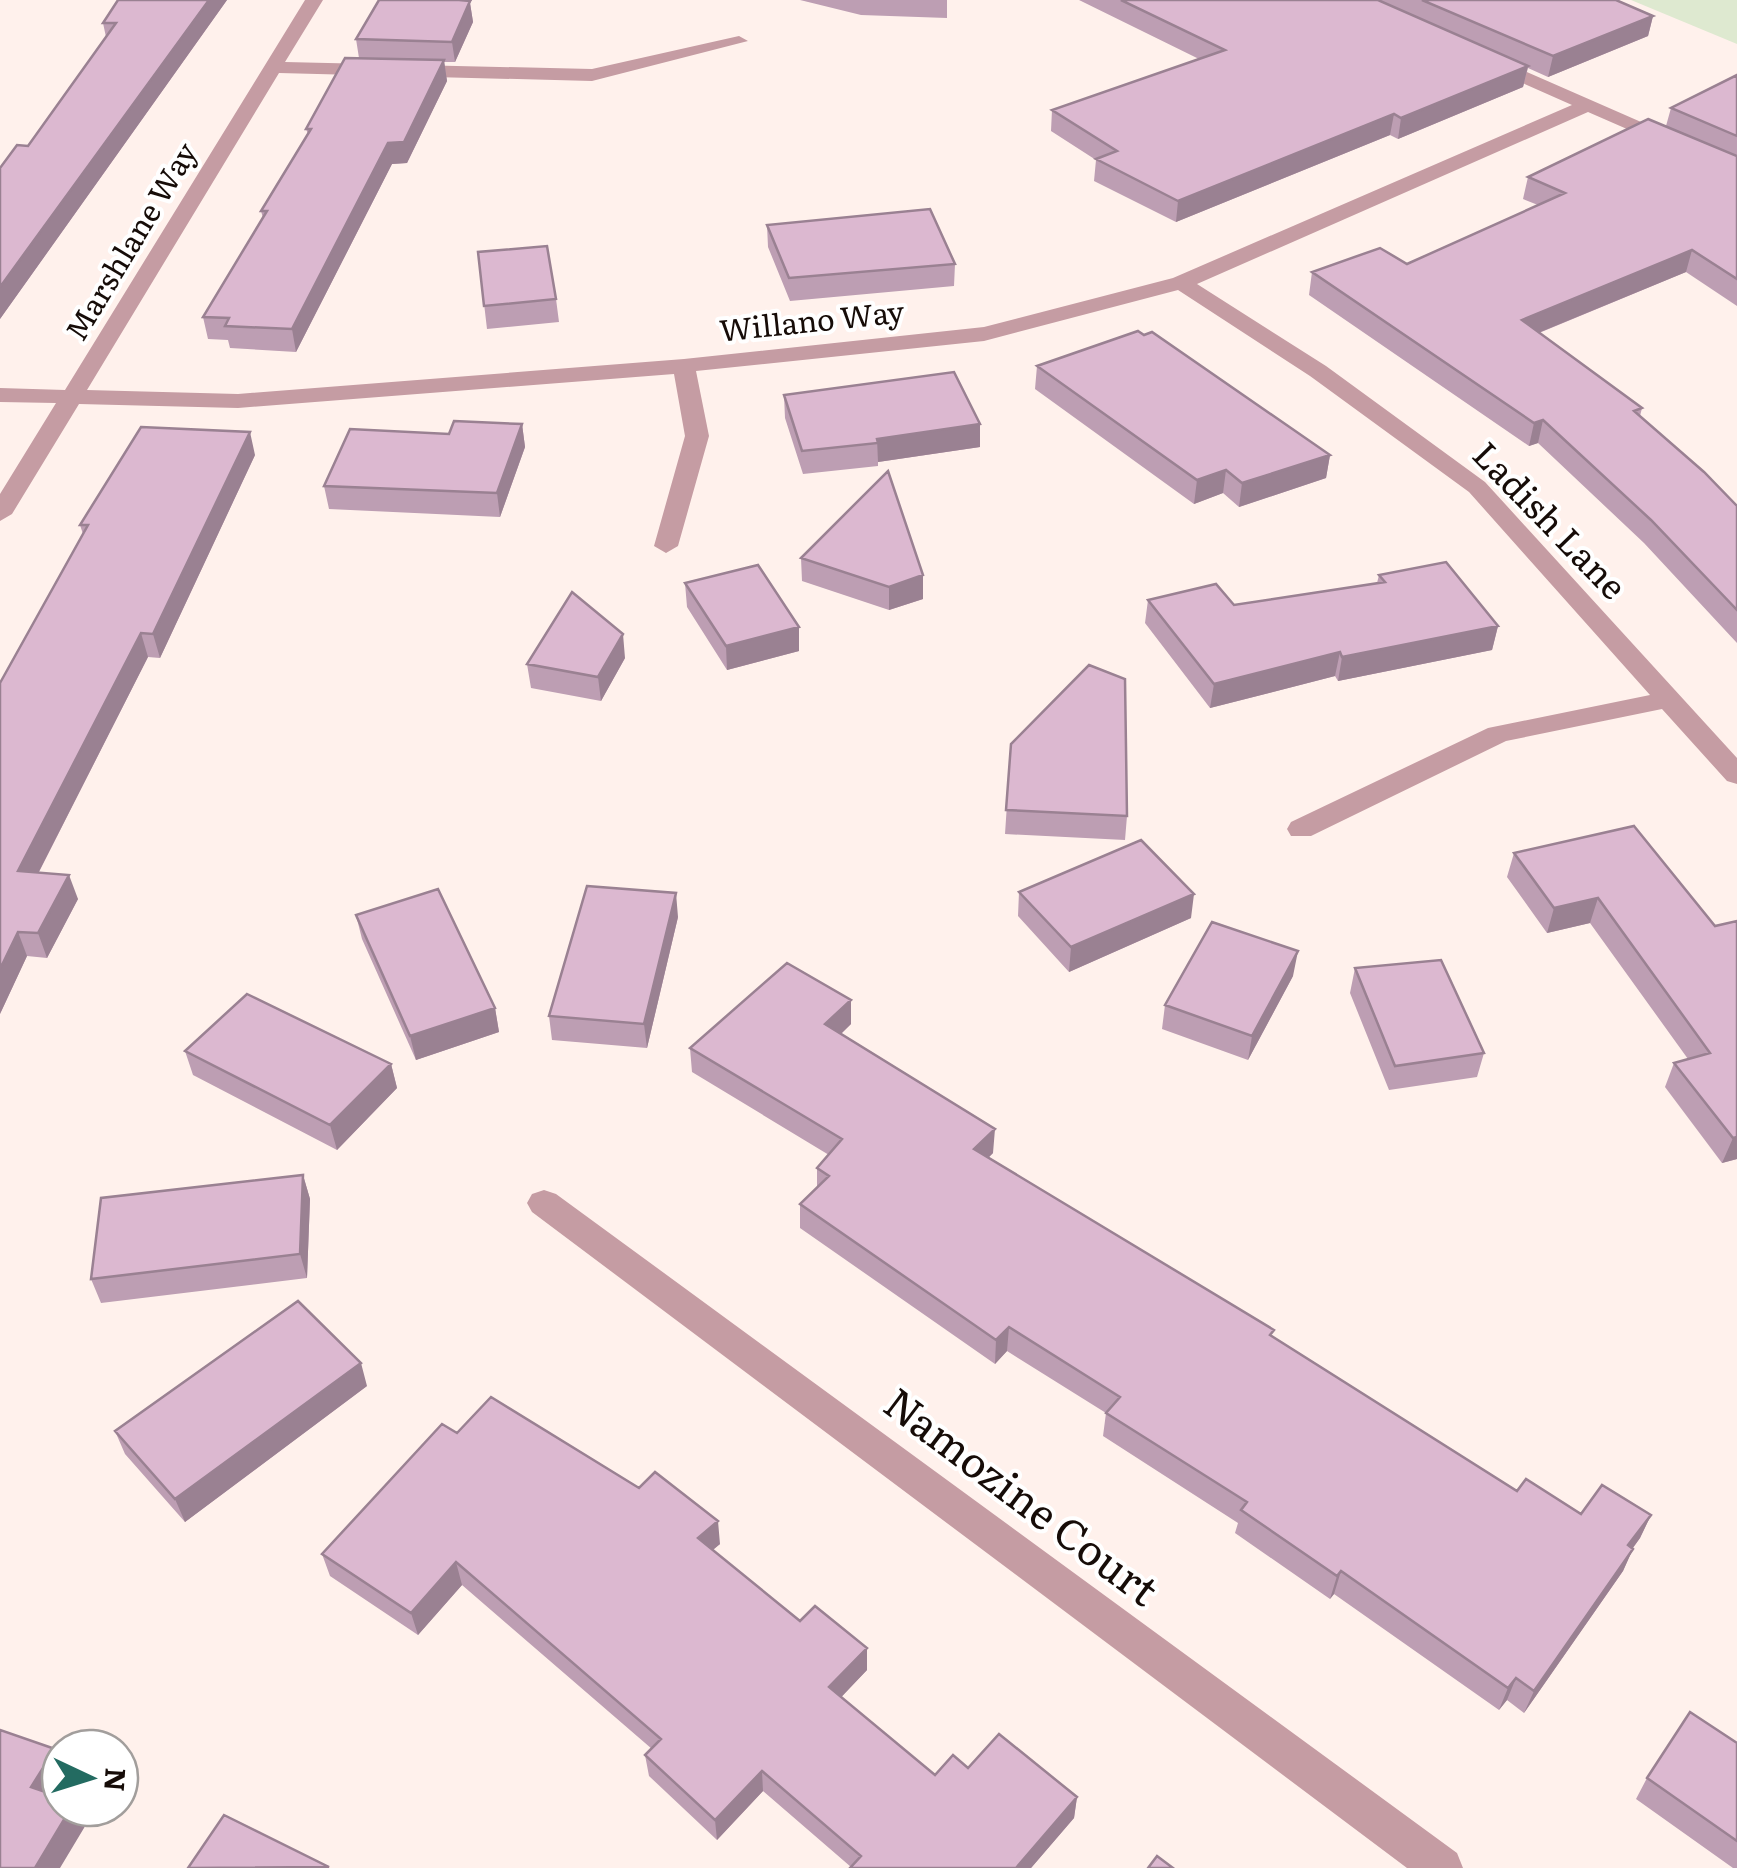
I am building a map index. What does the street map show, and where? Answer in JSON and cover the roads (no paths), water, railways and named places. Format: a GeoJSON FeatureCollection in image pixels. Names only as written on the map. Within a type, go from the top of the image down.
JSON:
{"type":"FeatureCollection","features":[{"type":"Feature","properties":{"kind":"street","name":"Marshlane Way"},"geometry":{"type":"LineString","coordinates":[[0,514],[314,0]]}},
{"type":"Feature","properties":{"kind":"street"},"geometry":{"type":"LineString","coordinates":[[273,67],[592,75],[739,41]]}},
{"type":"Feature","properties":{"kind":"street"},"geometry":{"type":"LineString","coordinates":[[1469,53],[1737,171]]}},
{"type":"Feature","properties":{"kind":"street","name":"Willano Way"},"geometry":{"type":"LineString","coordinates":[[0,395],[238,401],[684,366],[984,334],[1181,282],[1589,106]]}},
{"type":"Feature","properties":{"kind":"street","name":"Ladish Lane"},"geometry":{"type":"LineString","coordinates":[[1181,282],[1318,371],[1477,487],[1737,775]]}},
{"type":"Feature","properties":{"kind":"street"},"geometry":{"type":"LineString","coordinates":[[666,546],[697,436],[684,366]]}},
{"type":"Feature","properties":{"kind":"street"},"geometry":{"type":"LineString","coordinates":[[1302,829],[1498,734],[1670,700]]}},
{"type":"Feature","properties":{"kind":"street","name":"Namozine Court"},"geometry":{"type":"LineString","coordinates":[[544,1203],[1442,1868]]}}]}
